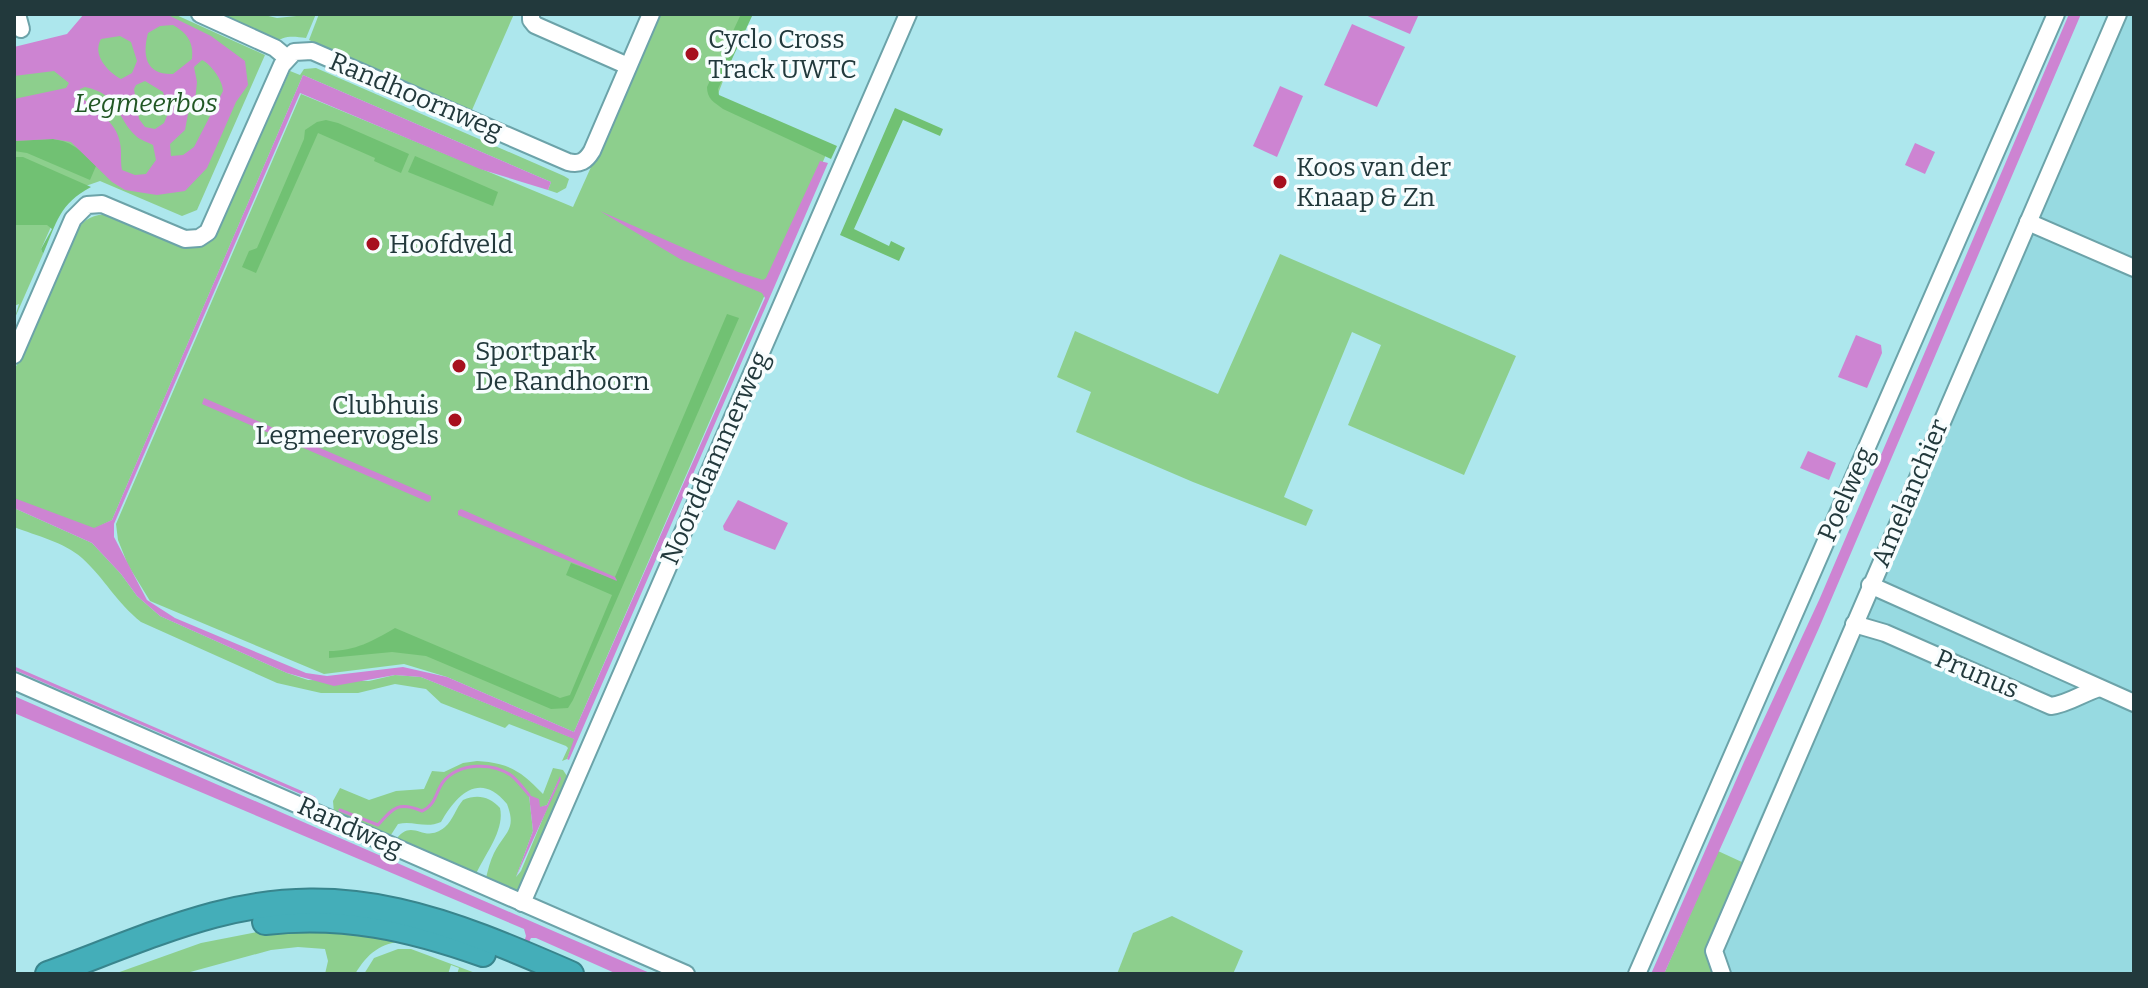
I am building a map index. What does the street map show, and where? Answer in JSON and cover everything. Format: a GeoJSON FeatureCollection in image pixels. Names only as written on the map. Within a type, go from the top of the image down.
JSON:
{"type":"FeatureCollection","features":[{"type":"Feature","properties":{"kind":"highway"},"geometry":{"type":"LineString","coordinates":[[48,974],[215,915],[281,904],[317,902],[379,906],[448,923],[571,974]]}},
{"type":"Feature","properties":{"kind":"highway"},"geometry":{"type":"LineString","coordinates":[[95,974],[219,930],[283,920],[316,919],[377,923],[443,939],[530,974]]}},
{"type":"Feature","properties":{"kind":"street"},"geometry":{"type":"LineString","coordinates":[[14,355],[73,219],[83,207],[102,204],[185,239],[199,238],[208,232],[287,58],[275,48],[200,14]]}},
{"type":"Feature","properties":{"kind":"street"},"geometry":{"type":"LineString","coordinates":[[531,14],[535,25],[628,66]]}},
{"type":"Feature","properties":{"kind":"street","name":"Randhoornweg"},"geometry":{"type":"LineString","coordinates":[[287,58],[300,51],[312,51],[580,163],[590,155],[651,14]]}},
{"type":"Feature","properties":{"kind":"street","name":"Noorddammerweg"},"geometry":{"type":"LineString","coordinates":[[522,903],[908,14]]}},
{"type":"Feature","properties":{"kind":"street","name":"Poelweg"},"geometry":{"type":"LineString","coordinates":[[1637,974],[2056,14]]}},
{"type":"Feature","properties":{"kind":"street","name":"Amelanchier"},"geometry":{"type":"LineString","coordinates":[[1722,974],[1714,951],[2118,14]]}},
{"type":"Feature","properties":{"kind":"street"},"geometry":{"type":"LineString","coordinates":[[2028,222],[2134,268]]}},
{"type":"Feature","properties":{"kind":"street","name":"Prunus"},"geometry":{"type":"LineString","coordinates":[[1870,585],[2134,703]]}},
{"type":"Feature","properties":{"kind":"street","name":"Prunus"},"geometry":{"type":"LineString","coordinates":[[1854,624],[1885,633],[2051,706],[2062,705],[2081,693],[2099,688]]}},
{"type":"Feature","properties":{"kind":"street","name":"Randweg"},"geometry":{"type":"LineString","coordinates":[[14,681],[686,974]]}},
{"type":"Feature","properties":{"kind":"shaded area"},"geometry":{"type":"Polygon","coordinates":[[[84,14],[166,14],[211,36],[245,61],[248,85],[236,102],[207,168],[185,191],[157,195],[125,190],[112,182],[71,142],[53,139],[14,141],[14,99],[66,88],[69,83],[54,71],[14,76],[14,47],[67,34],[84,14]],[[173,25],[160,26],[148,33],[146,56],[152,68],[173,74],[192,59],[191,43],[173,25]],[[120,36],[101,39],[98,51],[106,67],[121,79],[132,73],[137,61],[131,42],[120,36]],[[202,60],[194,67],[197,82],[195,101],[185,130],[170,144],[171,156],[183,155],[194,147],[223,91],[216,73],[202,60]],[[145,81],[136,85],[139,119],[145,127],[155,129],[164,123],[169,111],[163,92],[145,81]],[[85,87],[78,94],[114,128],[120,143],[122,170],[135,175],[146,174],[156,160],[153,145],[136,136],[105,95],[85,87]]]}},
{"type":"Feature","properties":{"kind":"shaded area"},"geometry":{"type":"Polygon","coordinates":[[[1363,14],[1419,14],[1410,34],[1363,14]]]}},
{"type":"Feature","properties":{"kind":"shaded area"},"geometry":{"type":"Polygon","coordinates":[[[2069,14],[2081,14],[1819,628],[1664,974],[1651,974],[1820,598],[2069,14]]]}},
{"type":"Feature","properties":{"kind":"shaded area"},"geometry":{"type":"Polygon","coordinates":[[[2110,14],[2134,14],[2134,974],[1692,974],[2110,14]]]}},
{"type":"Feature","properties":{"kind":"shaded area"},"geometry":{"type":"Polygon","coordinates":[[[1352,24],[1405,47],[1377,107],[1324,85],[1352,24]]]}},
{"type":"Feature","properties":{"kind":"shaded area"},"geometry":{"type":"Polygon","coordinates":[[[303,75],[551,182],[548,190],[480,169],[300,93],[114,524],[114,537],[147,600],[175,618],[306,673],[327,676],[403,667],[447,677],[574,732],[765,298],[762,293],[680,259],[600,211],[763,280],[820,161],[828,163],[569,760],[574,739],[421,677],[395,675],[334,686],[287,673],[160,616],[137,596],[92,543],[14,508],[14,498],[94,528],[112,520],[303,75]]]}},
{"type":"Feature","properties":{"kind":"shaded area"},"geometry":{"type":"Polygon","coordinates":[[[1280,86],[1303,96],[1277,157],[1253,146],[1280,86]]]}},
{"type":"Feature","properties":{"kind":"shaded area"},"geometry":{"type":"Polygon","coordinates":[[[1915,143],[1935,152],[1925,174],[1905,165],[1915,143]]]}},
{"type":"Feature","properties":{"kind":"shaded area"},"geometry":{"type":"Polygon","coordinates":[[[1856,335],[1881,345],[1882,353],[1867,388],[1838,377],[1856,335]]]}},
{"type":"Feature","properties":{"kind":"shaded area"},"geometry":{"type":"Polygon","coordinates":[[[204,398],[431,496],[431,500],[428,502],[202,404],[204,398]]]}},
{"type":"Feature","properties":{"kind":"shaded area"},"geometry":{"type":"Polygon","coordinates":[[[1808,451],[1836,463],[1829,480],[1800,468],[1808,451]]]}},
{"type":"Feature","properties":{"kind":"shaded area"},"geometry":{"type":"Polygon","coordinates":[[[738,500],[788,523],[775,550],[724,530],[723,526],[738,500]]]}},
{"type":"Feature","properties":{"kind":"shaded area"},"geometry":{"type":"Polygon","coordinates":[[[461,509],[615,577],[617,581],[458,515],[461,509]]]}},
{"type":"Feature","properties":{"kind":"shaded area"},"geometry":{"type":"Polygon","coordinates":[[[14,696],[652,974],[617,974],[536,938],[531,938],[528,944],[524,942],[524,929],[14,713],[14,696]]]}},
{"type":"Feature","properties":{"kind":"shaded area"},"geometry":{"type":"Polygon","coordinates":[[[560,776],[516,877],[533,831],[529,795],[539,799],[540,807],[547,805],[560,776]]]}},
{"type":"Feature","properties":{"kind":"green space","name":"Legmeerbos"},"geometry":{"type":"Polygon","coordinates":[[[93,14],[174,14],[265,55],[197,210],[182,216],[100,181],[80,188],[63,200],[14,320],[19,304],[14,306],[14,51],[61,47],[93,14]]]}},
{"type":"Feature","properties":{"kind":"green space"},"geometry":{"type":"Polygon","coordinates":[[[204,14],[260,14],[277,18],[316,14],[306,38],[288,37],[274,44],[204,14]]]}},
{"type":"Feature","properties":{"kind":"green space"},"geometry":{"type":"Polygon","coordinates":[[[319,14],[514,14],[472,110],[309,40],[319,14]]]}},
{"type":"Feature","properties":{"kind":"green space","name":"Sportpark De Randhoorn"},"geometry":{"type":"Polygon","coordinates":[[[660,14],[749,14],[716,99],[828,150],[574,732],[447,677],[404,664],[324,674],[150,601],[128,565],[118,540],[116,524],[301,94],[573,207],[660,14]]]}},
{"type":"Feature","properties":{"kind":"green space"},"geometry":{"type":"Polygon","coordinates":[[[741,14],[753,14],[718,89],[719,95],[837,146],[831,159],[723,109],[710,97],[707,87],[741,14]]]}},
{"type":"Feature","properties":{"kind":"green space"},"geometry":{"type":"Polygon","coordinates":[[[316,68],[564,176],[569,179],[566,188],[557,193],[548,190],[551,182],[303,75],[112,520],[94,529],[14,499],[14,371],[76,231],[90,218],[109,214],[202,244],[209,242],[216,233],[290,71],[300,75],[304,69],[316,68]]]}},
{"type":"Feature","properties":{"kind":"green space"},"geometry":{"type":"Polygon","coordinates":[[[895,108],[943,129],[940,136],[903,120],[854,229],[889,246],[891,241],[905,248],[899,261],[840,235],[895,108]]]}},
{"type":"Feature","properties":{"kind":"green space"},"geometry":{"type":"Polygon","coordinates":[[[326,120],[409,154],[401,173],[318,133],[256,273],[242,267],[249,251],[257,248],[304,139],[305,130],[326,120]]]}},
{"type":"Feature","properties":{"kind":"green space"},"geometry":{"type":"Polygon","coordinates":[[[53,139],[72,145],[96,166],[90,180],[27,153],[14,151],[14,141],[53,139]]]}},
{"type":"Feature","properties":{"kind":"green space"},"geometry":{"type":"Polygon","coordinates":[[[415,156],[498,192],[493,206],[408,172],[415,156]]]}},
{"type":"Feature","properties":{"kind":"green space"},"geometry":{"type":"Polygon","coordinates":[[[14,157],[23,157],[91,187],[65,207],[43,254],[41,249],[52,229],[47,225],[14,225],[14,157]]]}},
{"type":"Feature","properties":{"kind":"green space"},"geometry":{"type":"Polygon","coordinates":[[[1280,254],[1516,356],[1464,475],[1348,425],[1381,345],[1352,332],[1284,497],[1313,510],[1306,526],[1076,432],[1091,392],[1057,377],[1075,331],[1218,394],[1280,254]]]}},
{"type":"Feature","properties":{"kind":"green space"},"geometry":{"type":"Polygon","coordinates":[[[727,314],[739,318],[568,708],[551,709],[426,656],[392,652],[329,658],[329,651],[364,644],[395,628],[560,698],[570,695],[612,595],[566,575],[571,563],[617,580],[615,577],[727,314]]]}},
{"type":"Feature","properties":{"kind":"green space"},"geometry":{"type":"Polygon","coordinates":[[[14,508],[92,543],[137,596],[160,616],[308,680],[369,681],[395,675],[421,677],[575,739],[567,759],[562,761],[568,748],[566,746],[509,724],[505,728],[441,703],[426,689],[395,684],[358,693],[321,693],[277,683],[141,622],[75,552],[14,527],[14,508]]]}},
{"type":"Feature","properties":{"kind":"green space"},"geometry":{"type":"Polygon","coordinates":[[[477,761],[506,766],[528,779],[543,794],[553,768],[563,770],[569,779],[525,885],[514,892],[394,842],[407,831],[437,832],[448,824],[463,800],[473,797],[487,799],[500,808],[501,816],[497,833],[476,874],[486,878],[511,820],[507,804],[488,789],[478,788],[462,795],[441,822],[430,825],[398,824],[389,838],[334,813],[333,801],[340,788],[369,800],[396,791],[424,789],[432,771],[444,772],[463,763],[477,761]],[[560,777],[547,805],[539,808],[529,795],[533,831],[516,877],[560,777]]]}},
{"type":"Feature","properties":{"kind":"green space"},"geometry":{"type":"Polygon","coordinates":[[[1718,851],[1744,863],[1715,974],[1664,974],[1718,851]]]}},
{"type":"Feature","properties":{"kind":"green space"},"geometry":{"type":"Polygon","coordinates":[[[1172,916],[1243,951],[1233,974],[1117,974],[1133,933],[1172,916]]]}},
{"type":"Feature","properties":{"kind":"green space"},"geometry":{"type":"Polygon","coordinates":[[[301,928],[345,929],[405,941],[376,950],[355,974],[325,974],[328,961],[325,949],[298,947],[271,950],[183,974],[114,974],[201,943],[257,932],[301,928]]]}},
{"type":"Feature","properties":{"kind":"green space"},"geometry":{"type":"Polygon","coordinates":[[[398,949],[411,949],[478,974],[457,974],[459,968],[451,965],[448,974],[364,974],[374,958],[398,949]]]}},
{"type":"Feature","properties":{"kind":"waterway"},"geometry":{"type":"LineString","coordinates":[[14,668],[314,798]]}},
{"type":"Feature","properties":{"kind":"waterway"},"geometry":{"type":"LineString","coordinates":[[340,810],[378,825],[397,808],[422,811],[430,805],[450,775],[476,766],[504,771],[529,795]]}},
{"type":"Feature","properties":{"kind":"place","name":"Cyclo Cross Track UWTC"},"geometry":{"type":"Point","coordinates":[692,54]}},
{"type":"Feature","properties":{"kind":"place","name":"Koos van der Knaap & Zn"},"geometry":{"type":"Point","coordinates":[1280,182]}},
{"type":"Feature","properties":{"kind":"place","name":"Hoofdveld"},"geometry":{"type":"Point","coordinates":[373,244]}},
{"type":"Feature","properties":{"kind":"place","name":"Sportpark De Randhoorn"},"geometry":{"type":"Point","coordinates":[459,366]}},
{"type":"Feature","properties":{"kind":"place","name":"Clubhuis Legmeervogels"},"geometry":{"type":"Point","coordinates":[455,420]}}]}
